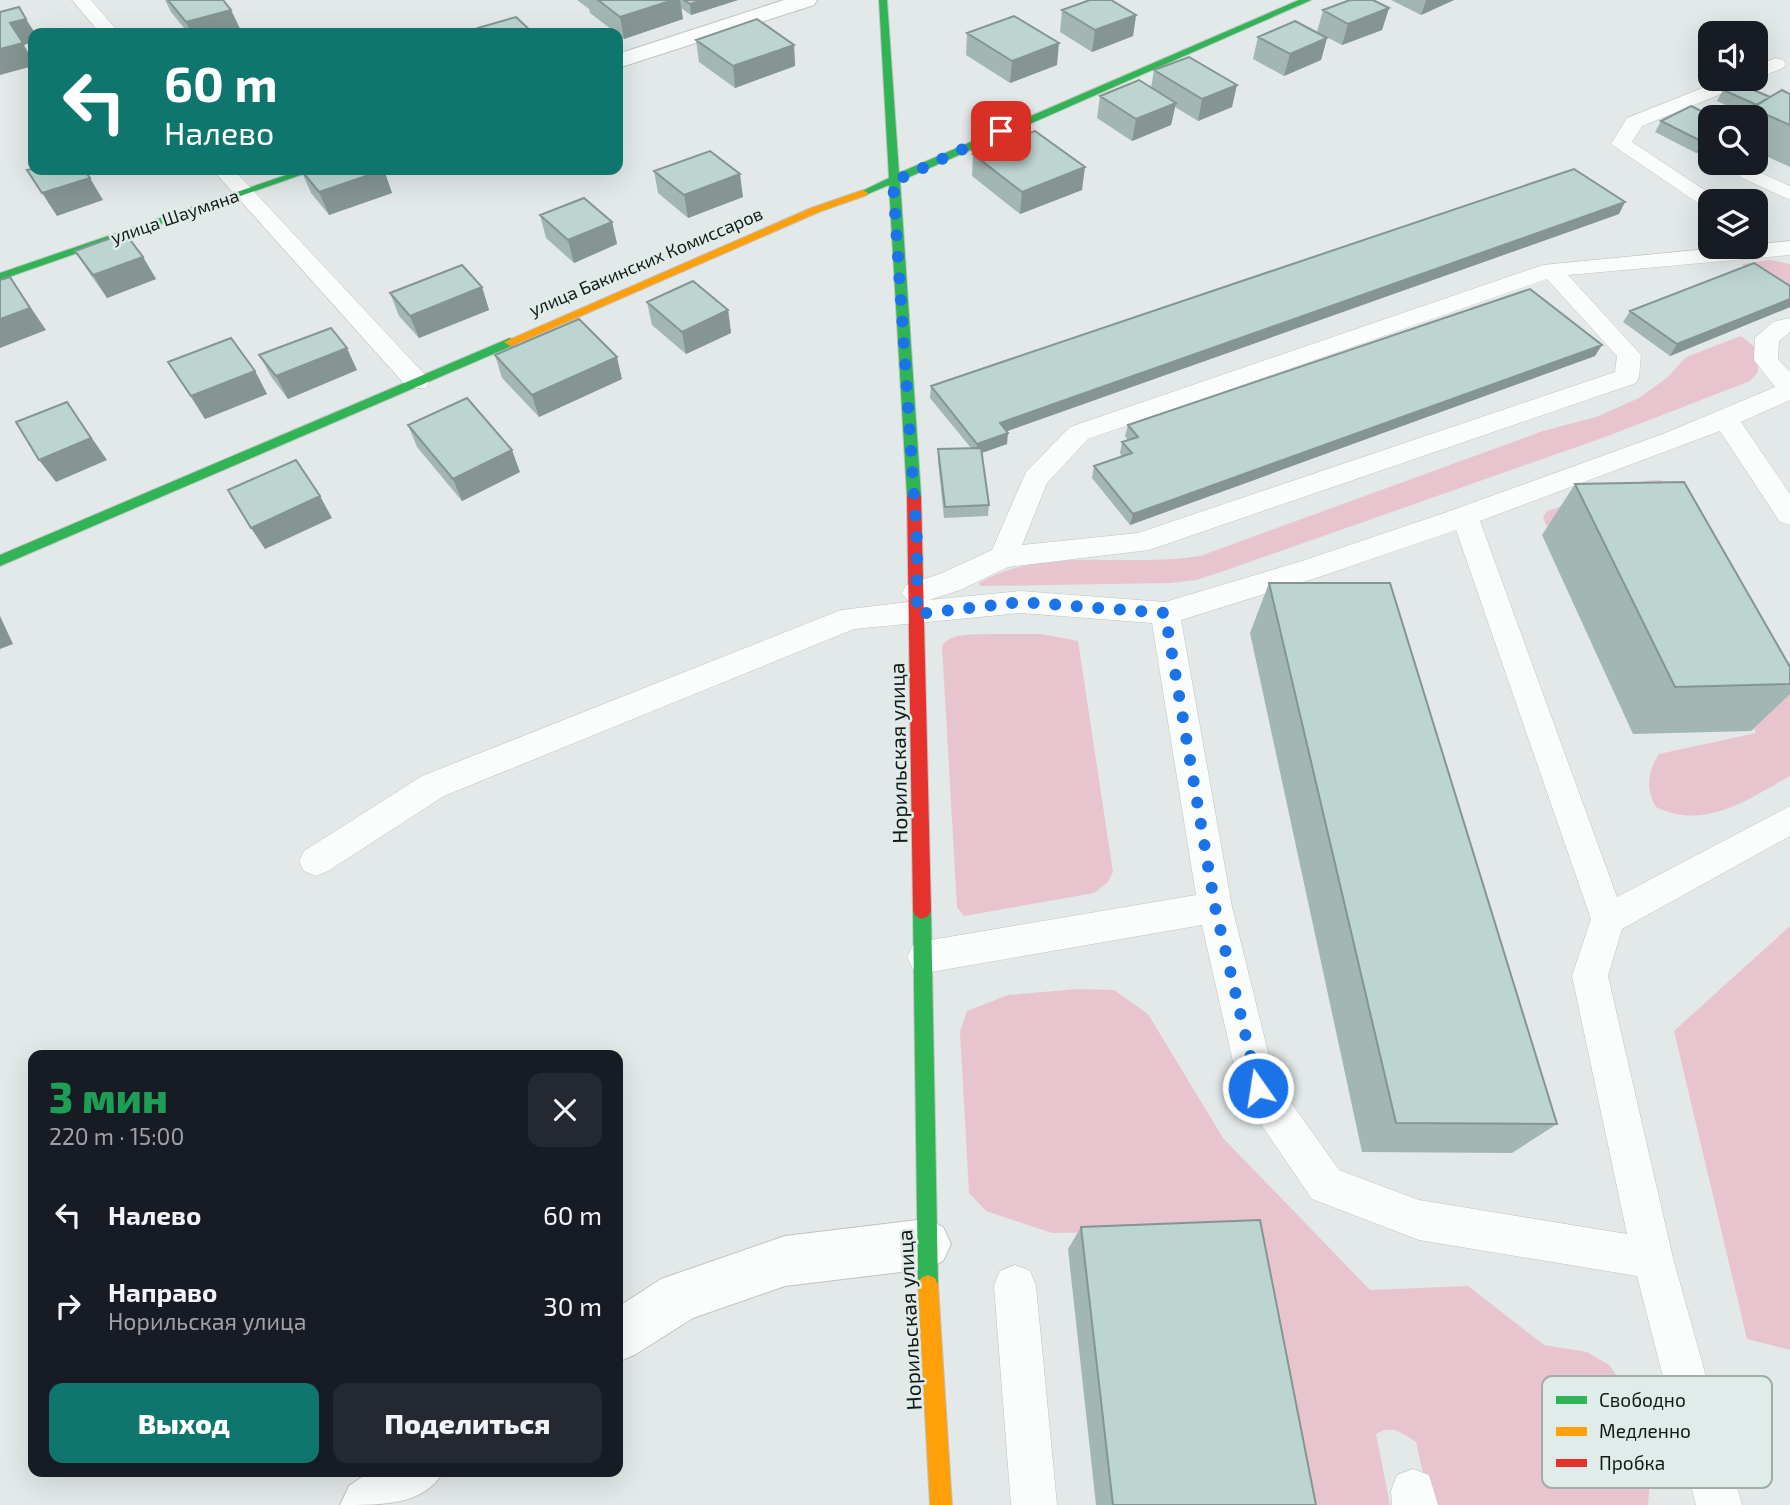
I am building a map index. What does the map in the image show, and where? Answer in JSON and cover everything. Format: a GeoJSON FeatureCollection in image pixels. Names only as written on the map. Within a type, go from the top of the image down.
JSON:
{"type":"FeatureCollection","features":[{"type":"Feature","properties":{"kind":"street"},"geometry":{"type":"LineString","coordinates":[[623,59],[806,0]]}},
{"type":"Feature","properties":{"kind":"street","name":"Норильская улица"},"geometry":{"type":"LineString","coordinates":[[883,0],[917,541],[925,957],[926,1244],[941,1505]]}},
{"type":"Feature","properties":{"kind":"street","name":"улица Бакинских Комиссаров"},"geometry":{"type":"LineString","coordinates":[[0,561],[802,215],[893,182],[976,142],[1307,0]]}},
{"type":"Feature","properties":{"kind":"street","name":"улица Шаумяна"},"geometry":{"type":"LineString","coordinates":[[0,277],[296,175]]}},
{"type":"Feature","properties":{"kind":"street"},"geometry":{"type":"LineString","coordinates":[[623,1333],[679,1297],[785,1261],[926,1244]]}},
{"type":"Feature","properties":{"kind":"street"},"geometry":{"type":"LineString","coordinates":[[368,1505],[409,1477]]}},
{"type":"Feature","properties":{"kind":"lane"},"geometry":{"type":"LineString","coordinates":[[82,0],[106,28]]}},
{"type":"Feature","properties":{"kind":"lane"},"geometry":{"type":"LineString","coordinates":[[1768,67],[1776,64]]}},
{"type":"Feature","properties":{"kind":"lane"},"geometry":{"type":"LineString","coordinates":[[1698,193],[1621,144],[1634,122],[1711,91]]}},
{"type":"Feature","properties":{"kind":"lane"},"geometry":{"type":"LineString","coordinates":[[227,175],[417,382]]}},
{"type":"Feature","properties":{"kind":"lane"},"geometry":{"type":"LineString","coordinates":[[1751,175],[1790,194]]}},
{"type":"Feature","properties":{"kind":"lane"},"geometry":{"type":"LineString","coordinates":[[1768,236],[1790,247]]}},
{"type":"Feature","properties":{"kind":"lane"},"geometry":{"type":"LineString","coordinates":[[1003,557],[1035,479],[1079,433],[1551,270],[1790,247]]}},
{"type":"Feature","properties":{"kind":"lane"},"geometry":{"type":"LineString","coordinates":[[917,603],[950,582],[1003,557],[1139,543],[1627,377],[1629,355],[1551,270]]}},
{"type":"Feature","properties":{"kind":"lane"},"geometry":{"type":"LineString","coordinates":[[316,861],[433,786],[852,618],[917,603],[1021,602],[1165,613],[1234,594],[1465,516],[1726,420],[1790,389],[1766,360],[1767,338],[1781,327],[1790,325]]}},
{"type":"Feature","properties":{"kind":"lane"},"geometry":{"type":"LineString","coordinates":[[1726,420],[1790,515]]}},
{"type":"Feature","properties":{"kind":"lane"},"geometry":{"type":"LineString","coordinates":[[1465,516],[1608,919],[1590,976],[1653,1258],[1685,1376]]}},
{"type":"Feature","properties":{"kind":"lane"},"geometry":{"type":"LineString","coordinates":[[1165,613],[1215,907],[1258,1088],[1326,1185],[1419,1220],[1653,1258]]}},
{"type":"Feature","properties":{"kind":"lane"},"geometry":{"type":"LineString","coordinates":[[1608,919],[1790,820]]}},
{"type":"Feature","properties":{"kind":"lane"},"geometry":{"type":"LineString","coordinates":[[925,957],[1215,907]]}},
{"type":"Feature","properties":{"kind":"lane"},"geometry":{"type":"LineString","coordinates":[[1015,1286],[1034,1505]]}},
{"type":"Feature","properties":{"kind":"lane"},"geometry":{"type":"LineString","coordinates":[[1714,1488],[1719,1505]]}},
{"type":"Feature","properties":{"kind":"shaded area"},"geometry":{"type":"Polygon","coordinates":[[[1770,260],[1790,264],[1790,298],[1746,270],[1742,264],[1770,260]]]}},
{"type":"Feature","properties":{"kind":"shaded area"},"geometry":{"type":"Polygon","coordinates":[[[1741,336],[1757,349],[1758,372],[1750,381],[1608,436],[1221,572],[1196,580],[1171,583],[980,586],[979,583],[1004,571],[1031,564],[1200,556],[1543,431],[1596,417],[1639,398],[1668,377],[1686,357],[1741,336]]]}},
{"type":"Feature","properties":{"kind":"shaded area"},"geometry":{"type":"Polygon","coordinates":[[[1660,480],[1679,488],[1790,675],[1790,776],[1742,802],[1709,814],[1674,814],[1656,807],[1650,794],[1649,780],[1659,754],[1756,733],[1649,531],[1555,528],[1546,525],[1543,517],[1547,511],[1644,481],[1660,480]]]}},
{"type":"Feature","properties":{"kind":"shaded area"},"geometry":{"type":"Polygon","coordinates":[[[973,634],[1041,634],[1078,641],[1113,872],[1108,882],[1094,893],[964,916],[957,907],[942,646],[952,638],[973,634]]]}},
{"type":"Feature","properties":{"kind":"shaded area"},"geometry":{"type":"Polygon","coordinates":[[[1790,926],[1790,1350],[1747,1339],[1674,1031],[1790,926]]]}},
{"type":"Feature","properties":{"kind":"shaded area"},"geometry":{"type":"Polygon","coordinates":[[[1078,989],[1114,990],[1148,1014],[1223,1138],[1370,1290],[1468,1286],[1544,1345],[1587,1352],[1609,1365],[1617,1376],[1542,1376],[1542,1488],[1649,1488],[1648,1505],[1430,1505],[1416,1442],[1392,1429],[1376,1434],[1390,1505],[1298,1505],[1227,1230],[1052,1233],[986,1211],[969,1193],[960,1032],[967,1011],[1008,995],[1078,989]]]}},
{"type":"Feature","properties":{"kind":"building"},"geometry":{"type":"Polygon","coordinates":[[[168,0],[223,0],[231,10],[186,22],[168,0]]]}},
{"type":"Feature","properties":{"kind":"building"},"geometry":{"type":"Polygon","coordinates":[[[598,0],[673,0],[620,17],[598,0]]]}},
{"type":"Feature","properties":{"kind":"building"},"geometry":{"type":"Polygon","coordinates":[[[684,0],[703,0],[690,4],[684,0]]]}},
{"type":"Feature","properties":{"kind":"building"},"geometry":{"type":"Polygon","coordinates":[[[1090,0],[1111,0],[1136,15],[1095,30],[1062,10],[1090,0]]]}},
{"type":"Feature","properties":{"kind":"building"},"geometry":{"type":"Polygon","coordinates":[[[1350,0],[1373,0],[1389,8],[1348,24],[1323,10],[1350,0]]]}},
{"type":"Feature","properties":{"kind":"building"},"geometry":{"type":"Polygon","coordinates":[[[19,7],[26,19],[10,23],[23,43],[0,49],[0,12],[19,7]]]}},
{"type":"Feature","properties":{"kind":"building"},"geometry":{"type":"Polygon","coordinates":[[[1014,16],[1059,43],[1012,61],[967,33],[1014,16]]]}},
{"type":"Feature","properties":{"kind":"building"},"geometry":{"type":"Polygon","coordinates":[[[516,17],[528,28],[478,28],[516,17]]]}},
{"type":"Feature","properties":{"kind":"building"},"geometry":{"type":"Polygon","coordinates":[[[757,19],[794,45],[733,66],[696,40],[757,19]]]}},
{"type":"Feature","properties":{"kind":"building"},"geometry":{"type":"Polygon","coordinates":[[[1295,21],[1327,38],[1290,54],[1258,37],[1295,21]]]}},
{"type":"Feature","properties":{"kind":"building"},"geometry":{"type":"Polygon","coordinates":[[[1189,57],[1237,85],[1202,99],[1154,70],[1189,57]]]}},
{"type":"Feature","properties":{"kind":"building"},"geometry":{"type":"Polygon","coordinates":[[[1139,80],[1176,103],[1136,119],[1100,96],[1139,80]]]}},
{"type":"Feature","properties":{"kind":"building"},"geometry":{"type":"Polygon","coordinates":[[[1782,90],[1790,94],[1790,125],[1768,115],[1768,105],[1756,105],[1782,90]]]}},
{"type":"Feature","properties":{"kind":"building"},"geometry":{"type":"Polygon","coordinates":[[[1725,91],[1756,91],[1770,97],[1757,105],[1725,91]]]}},
{"type":"Feature","properties":{"kind":"building"},"geometry":{"type":"Polygon","coordinates":[[[1691,106],[1698,110],[1698,140],[1661,121],[1691,106]]]}},
{"type":"Feature","properties":{"kind":"building"},"geometry":{"type":"Polygon","coordinates":[[[1035,131],[1085,167],[1022,192],[973,154],[1035,131]]]}},
{"type":"Feature","properties":{"kind":"building"},"geometry":{"type":"Polygon","coordinates":[[[710,151],[740,174],[684,195],[654,171],[710,151]]]}},
{"type":"Feature","properties":{"kind":"building"},"geometry":{"type":"Polygon","coordinates":[[[1574,169],[1625,202],[1000,423],[1008,433],[977,444],[931,386],[1574,169]]]}},
{"type":"Feature","properties":{"kind":"building"},"geometry":{"type":"Polygon","coordinates":[[[30,175],[88,175],[90,178],[42,193],[30,175]]]}},
{"type":"Feature","properties":{"kind":"building"},"geometry":{"type":"Polygon","coordinates":[[[305,175],[369,175],[319,192],[305,175]]]}},
{"type":"Feature","properties":{"kind":"building"},"geometry":{"type":"Polygon","coordinates":[[[584,198],[612,222],[568,240],[540,215],[584,198]]]}},
{"type":"Feature","properties":{"kind":"building"},"geometry":{"type":"Polygon","coordinates":[[[125,233],[143,257],[93,275],[75,251],[125,233]]]}},
{"type":"Feature","properties":{"kind":"building"},"geometry":{"type":"Polygon","coordinates":[[[1754,263],[1790,286],[1790,299],[1677,344],[1630,311],[1754,263]]]}},
{"type":"Feature","properties":{"kind":"building"},"geometry":{"type":"Polygon","coordinates":[[[462,265],[482,287],[410,316],[390,293],[462,265]]]}},
{"type":"Feature","properties":{"kind":"building"},"geometry":{"type":"Polygon","coordinates":[[[10,277],[30,308],[0,319],[0,280],[10,277]]]}},
{"type":"Feature","properties":{"kind":"building"},"geometry":{"type":"Polygon","coordinates":[[[693,281],[728,310],[682,332],[647,302],[693,281]]]}},
{"type":"Feature","properties":{"kind":"building"},"geometry":{"type":"Polygon","coordinates":[[[1530,289],[1602,345],[1133,514],[1094,466],[1132,453],[1122,442],[1138,437],[1128,425],[1530,289]]]}},
{"type":"Feature","properties":{"kind":"building"},"geometry":{"type":"Polygon","coordinates":[[[579,319],[617,357],[532,395],[495,355],[579,319]]]}},
{"type":"Feature","properties":{"kind":"building"},"geometry":{"type":"Polygon","coordinates":[[[331,328],[347,348],[276,376],[259,355],[331,328]]]}},
{"type":"Feature","properties":{"kind":"building"},"geometry":{"type":"Polygon","coordinates":[[[231,338],[255,371],[191,396],[168,362],[231,338]]]}},
{"type":"Feature","properties":{"kind":"building"},"geometry":{"type":"Polygon","coordinates":[[[467,398],[512,450],[453,479],[408,425],[467,398]]]}},
{"type":"Feature","properties":{"kind":"building"},"geometry":{"type":"Polygon","coordinates":[[[67,402],[91,438],[39,460],[16,422],[67,402]]]}},
{"type":"Feature","properties":{"kind":"building"},"geometry":{"type":"Polygon","coordinates":[[[981,448],[989,505],[945,507],[938,449],[981,448]]]}},
{"type":"Feature","properties":{"kind":"building"},"geometry":{"type":"Polygon","coordinates":[[[296,460],[320,496],[251,528],[228,490],[296,460]]]}},
{"type":"Feature","properties":{"kind":"building"},"geometry":{"type":"Polygon","coordinates":[[[1684,482],[1790,667],[1790,684],[1675,687],[1575,484],[1684,482]]]}},
{"type":"Feature","properties":{"kind":"building"},"geometry":{"type":"Polygon","coordinates":[[[1269,583],[1390,583],[1557,1124],[1396,1123],[1269,583]]]}},
{"type":"Feature","properties":{"kind":"building"},"geometry":{"type":"Polygon","coordinates":[[[1260,1220],[1316,1505],[1113,1505],[1081,1227],[1260,1220]]]}},
{"type":"Feature","properties":{"kind":"traffic: fast"},"geometry":{"type":"LineString","coordinates":[[883,0],[914,496]]}},
{"type":"Feature","properties":{"kind":"traffic: fast"},"geometry":{"type":"LineString","coordinates":[[863,193],[1307,0]]}},
{"type":"Feature","properties":{"kind":"traffic: fast"},"geometry":{"type":"LineString","coordinates":[[0,277],[296,175]]}},
{"type":"Feature","properties":{"kind":"traffic: fast"},"geometry":{"type":"LineString","coordinates":[[0,561],[510,342]]}},
{"type":"Feature","properties":{"kind":"traffic: fast"},"geometry":{"type":"LineString","coordinates":[[922,911],[928,1285]]}},
{"type":"Feature","properties":{"kind":"traffic: slow"},"geometry":{"type":"LineString","coordinates":[[510,342],[815,210],[863,193]]}},
{"type":"Feature","properties":{"kind":"traffic: slow"},"geometry":{"type":"LineString","coordinates":[[928,1285],[941,1505]]}},
{"type":"Feature","properties":{"kind":"traffic: jam"},"geometry":{"type":"LineString","coordinates":[[914,496],[922,911]]}},
{"type":"Feature","properties":{"kind":"route"},"geometry":{"type":"LineString","coordinates":[[1001,131],[893,182],[917,541],[917,614],[1021,602],[1165,613],[1215,907],[1258,1088]]}}]}
